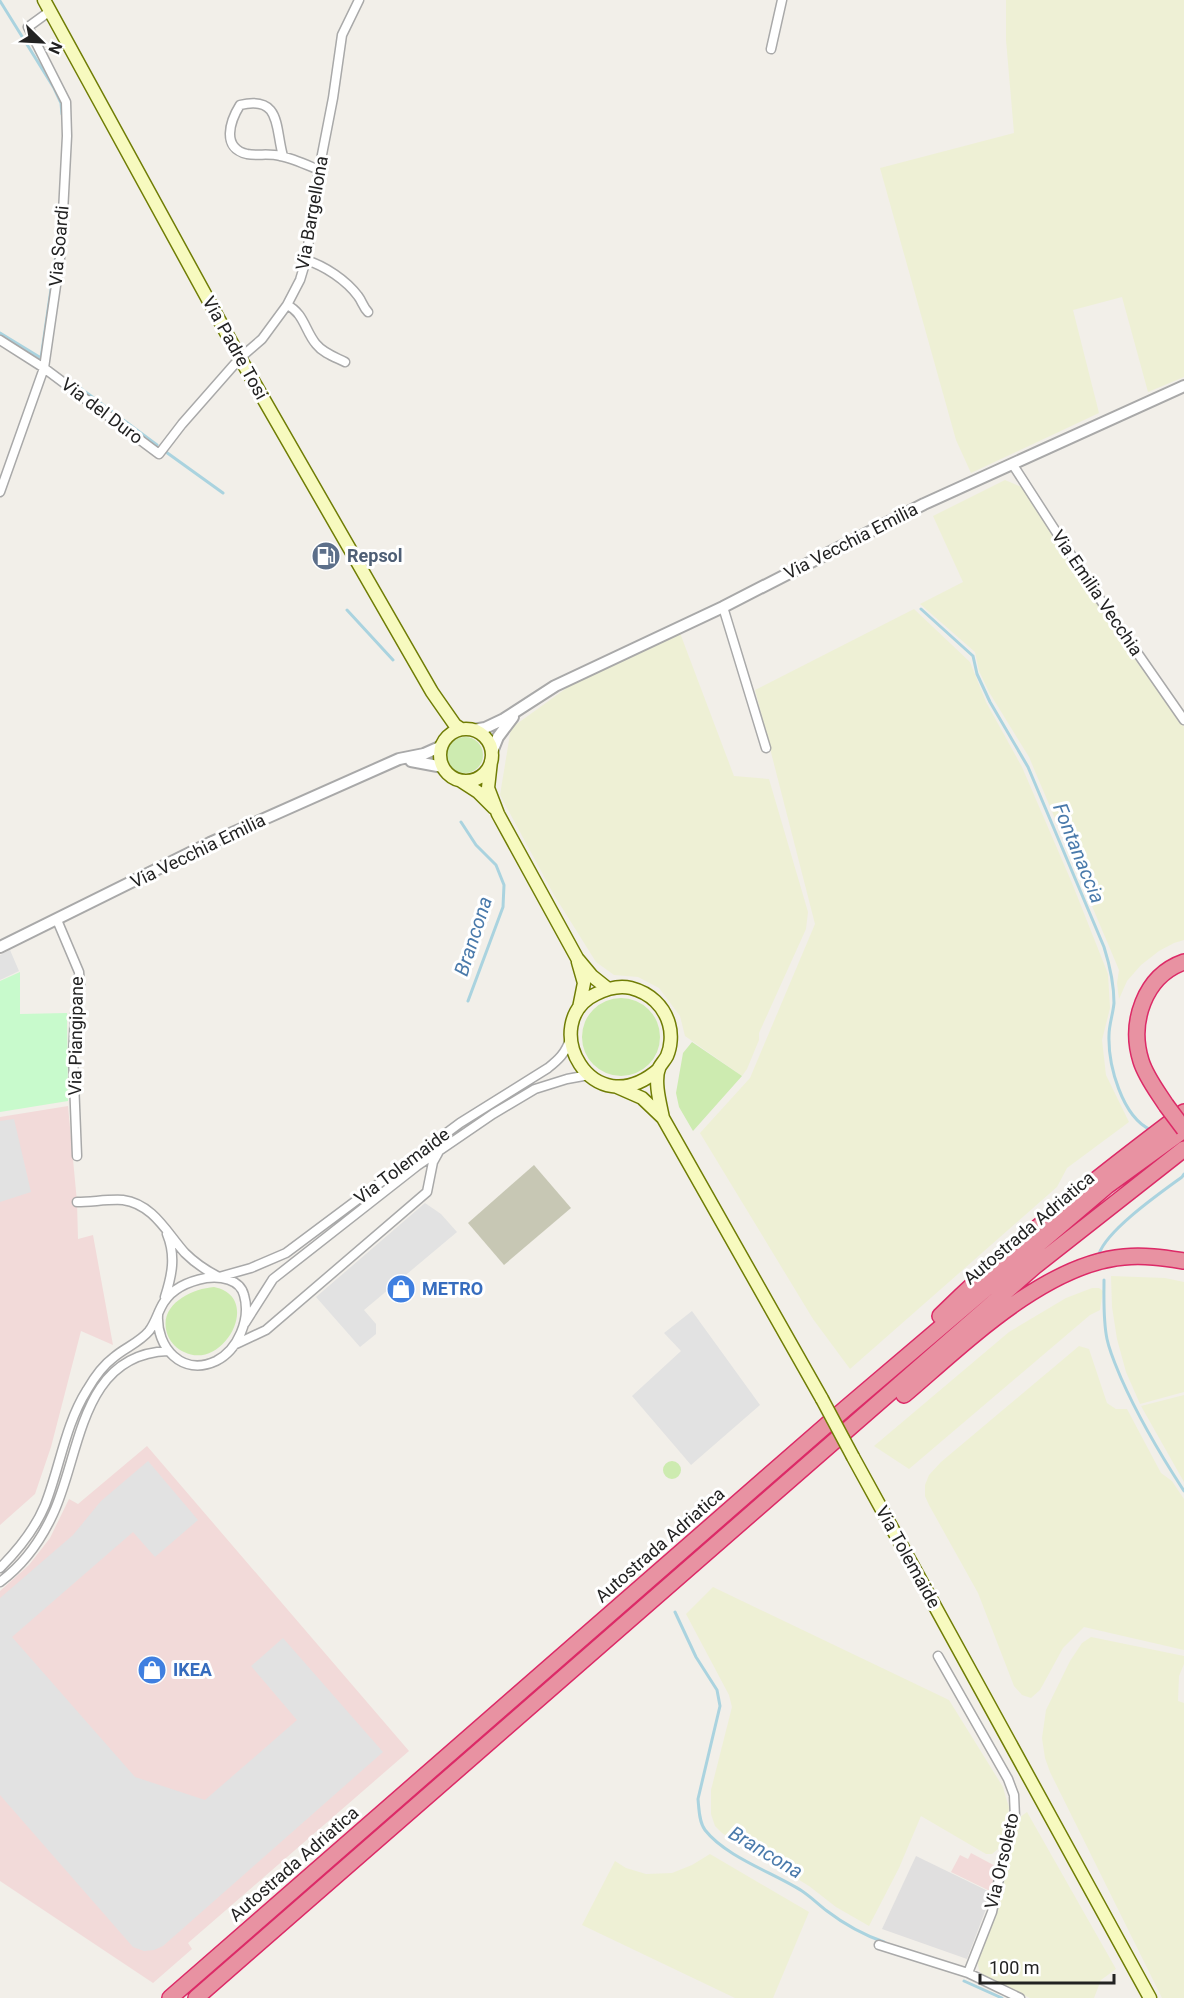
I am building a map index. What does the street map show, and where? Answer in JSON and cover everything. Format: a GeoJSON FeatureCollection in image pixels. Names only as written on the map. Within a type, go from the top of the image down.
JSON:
{"type":"FeatureCollection","features":[{"type":"Feature","properties":{"kind":"highway"},"geometry":{"type":"LineString","coordinates":[[1184,962],[1169,968],[1152,985],[1143,1001],[1136,1031],[1144,1071],[1184,1130]]}},
{"type":"Feature","properties":{"kind":"highway"},"geometry":{"type":"LineString","coordinates":[[846,1408],[945,1311],[1039,1227],[1184,1113]]}},
{"type":"Feature","properties":{"kind":"highway","name":"Autostrada Adriatica"},"geometry":{"type":"LineString","coordinates":[[170,1998],[846,1408],[1107,1186],[1184,1130]]}},
{"type":"Feature","properties":{"kind":"highway","name":"Autostrada Adriatica"},"geometry":{"type":"LineString","coordinates":[[196,1998],[1034,1267],[1184,1149]]}},
{"type":"Feature","properties":{"kind":"highway"},"geometry":{"type":"LineString","coordinates":[[756,1510],[792,1487],[982,1328],[1041,1287],[1109,1259],[1151,1256],[1184,1262]]}},
{"type":"Feature","properties":{"kind":"main road","name":"Via Padre Tosi"},"geometry":{"type":"LineString","coordinates":[[47,6],[240,358],[432,692]]}},
{"type":"Feature","properties":{"kind":"main road"},"geometry":{"type":"LineString","coordinates":[[432,692],[455,725],[461,729],[474,730],[488,740],[492,757],[487,771],[481,777],[473,780],[459,780]]}},
{"type":"Feature","properties":{"kind":"main road"},"geometry":{"type":"LineString","coordinates":[[432,692],[443,724],[443,743],[440,754],[443,767]]}},
{"type":"Feature","properties":{"kind":"main road"},"geometry":{"type":"LineString","coordinates":[[443,743],[449,735],[461,729]]}},
{"type":"Feature","properties":{"kind":"main road","name":"Via Tolemaide"},"geometry":{"type":"LineString","coordinates":[[492,757],[488,788],[498,814],[577,958],[592,976],[607,988],[624,987],[641,991],[656,1001],[664,1012],[670,1027],[670,1041],[667,1056],[659,1069],[658,1092],[663,1118]]}},
{"type":"Feature","properties":{"kind":"main road","name":"Via Tolemaide"},"geometry":{"type":"LineString","coordinates":[[443,767],[450,776],[488,801],[498,814]]}},
{"type":"Feature","properties":{"kind":"main road","name":"Via Tolemaide"},"geometry":{"type":"LineString","coordinates":[[571,1036],[584,982],[577,958]]}},
{"type":"Feature","properties":{"kind":"main road"},"geometry":{"type":"LineString","coordinates":[[579,1008],[592,996],[607,988]]}},
{"type":"Feature","properties":{"kind":"main road"},"geometry":{"type":"LineString","coordinates":[[571,1036],[573,1051],[579,1064],[589,1075]]}},
{"type":"Feature","properties":{"kind":"main road"},"geometry":{"type":"LineString","coordinates":[[617,1087],[633,1085],[647,1079],[659,1069]]}},
{"type":"Feature","properties":{"kind":"main road","name":"Via Tolemaide"},"geometry":{"type":"LineString","coordinates":[[589,1075],[602,1083],[642,1098],[663,1118],[822,1399],[1150,1998]]}},
{"type":"Feature","properties":{"kind":"street","name":"Via Bargellona"},"geometry":{"type":"LineString","coordinates":[[159,454],[240,358],[262,339],[287,305],[300,280],[306,260],[342,35],[359,0]]}},
{"type":"Feature","properties":{"kind":"street"},"geometry":{"type":"LineString","coordinates":[[771,49],[782,0]]}},
{"type":"Feature","properties":{"kind":"street","name":"Via Soardi"},"geometry":{"type":"LineString","coordinates":[[0,492],[44,368],[61,251],[67,136],[66,102],[28,27],[47,6]]}},
{"type":"Feature","properties":{"kind":"street"},"geometry":{"type":"LineString","coordinates":[[283,156],[278,122],[273,113],[266,106],[252,102],[240,105],[229,129],[229,139],[235,148],[247,154],[283,156],[319,170]]}},
{"type":"Feature","properties":{"kind":"street"},"geometry":{"type":"LineString","coordinates":[[306,260],[319,264],[342,281],[359,297],[362,306],[368,312]]}},
{"type":"Feature","properties":{"kind":"street"},"geometry":{"type":"LineString","coordinates":[[287,305],[299,314],[318,346],[333,357],[345,362]]}},
{"type":"Feature","properties":{"kind":"street","name":"Via del Duro"},"geometry":{"type":"LineString","coordinates":[[0,340],[44,368],[159,454]]}},
{"type":"Feature","properties":{"kind":"street","name":"Via Vecchia Emilia"},"geometry":{"type":"LineString","coordinates":[[474,730],[485,728],[504,719],[555,686],[723,607],[924,504],[1184,386]]}},
{"type":"Feature","properties":{"kind":"street","name":"Via Emilia Vecchia"},"geometry":{"type":"LineString","coordinates":[[1013,465],[1095,592],[1184,720]]}},
{"type":"Feature","properties":{"kind":"street"},"geometry":{"type":"LineString","coordinates":[[723,607],[766,748]]}},
{"type":"Feature","properties":{"kind":"street"},"geometry":{"type":"LineString","coordinates":[[492,757],[494,744],[506,725],[523,706]]}},
{"type":"Feature","properties":{"kind":"street","name":"Via Vecchia Emilia"},"geometry":{"type":"LineString","coordinates":[[0,947],[210,843],[399,759],[424,754],[443,743]]}},
{"type":"Feature","properties":{"kind":"street"},"geometry":{"type":"LineString","coordinates":[[399,759],[443,767]]}},
{"type":"Feature","properties":{"kind":"street","name":"Via Piangipane"},"geometry":{"type":"LineString","coordinates":[[57,920],[79,972],[80,986],[75,1015],[73,1056],[76,1156]]}},
{"type":"Feature","properties":{"kind":"street","name":"Via Tolemaide"},"geometry":{"type":"LineString","coordinates":[[163,1303],[172,1293],[188,1284],[251,1268],[286,1253],[460,1123],[560,1059],[568,1047],[571,1036]]}},
{"type":"Feature","properties":{"kind":"street","name":"Via Tolemaide"},"geometry":{"type":"LineString","coordinates":[[234,1345],[244,1323],[273,1279],[363,1208],[493,1114],[535,1089],[589,1075]]}},
{"type":"Feature","properties":{"kind":"street"},"geometry":{"type":"LineString","coordinates":[[159,1315],[159,1334],[168,1351],[183,1362],[202,1365],[220,1358],[234,1345],[266,1330],[427,1192],[434,1162],[439,1152]]}},
{"type":"Feature","properties":{"kind":"street","name":"Via Tolemaide"},"geometry":{"type":"LineString","coordinates":[[77,1203],[125,1200],[152,1214],[164,1225],[186,1254],[204,1269],[231,1281],[242,1289],[246,1308],[244,1323]]}},
{"type":"Feature","properties":{"kind":"street"},"geometry":{"type":"LineString","coordinates":[[0,1568],[19,1547],[44,1507],[70,1424],[86,1390],[99,1371],[113,1358],[140,1340],[159,1315],[170,1280],[173,1260],[171,1244],[164,1225]]}},
{"type":"Feature","properties":{"kind":"street"},"geometry":{"type":"LineString","coordinates":[[0,1582],[13,1572],[31,1551],[54,1513],[85,1414],[95,1396],[111,1375],[132,1359],[154,1352],[168,1351]]}},
{"type":"Feature","properties":{"kind":"street","name":"Via Orsoleto"},"geometry":{"type":"LineString","coordinates":[[938,1656],[1008,1779],[1014,1795],[1015,1818],[1007,1841],[992,1912],[968,1973]]}},
{"type":"Feature","properties":{"kind":"street"},"geometry":{"type":"LineString","coordinates":[[879,1946],[968,1973],[1020,1998]]}},
{"type":"Feature","properties":{"kind":"shaded area"},"geometry":{"type":"Polygon","coordinates":[[[1006,0],[1184,0],[1184,377],[1148,392],[1122,297],[1073,310],[1099,413],[971,473],[956,440],[880,168],[1014,133],[1006,40],[1006,0]]]}},
{"type":"Feature","properties":{"kind":"shaded area"},"geometry":{"type":"Polygon","coordinates":[[[1005,480],[1024,488],[1137,662],[1184,727],[1184,940],[1159,951],[1141,965],[1127,981],[1119,999],[1117,983],[1119,970],[1029,757],[989,692],[979,671],[975,652],[920,604],[963,582],[933,516],[1005,480]]]}},
{"type":"Feature","properties":{"kind":"shaded area"},"geometry":{"type":"Polygon","coordinates":[[[914,609],[970,662],[986,702],[1022,767],[1072,883],[1108,974],[1110,1008],[1102,1040],[1106,1075],[1129,1122],[1067,1168],[1057,1187],[850,1369],[813,1319],[700,1133],[750,1078],[815,924],[755,690],[914,609]]]}},
{"type":"Feature","properties":{"kind":"shaded area"},"geometry":{"type":"Polygon","coordinates":[[[680,633],[734,776],[769,779],[808,912],[806,929],[742,1076],[685,1036],[680,1016],[659,988],[638,977],[614,975],[596,962],[554,895],[500,795],[511,728],[582,677],[680,633]]]}},
{"type":"Feature","properties":{"kind":"shaded area"},"geometry":{"type":"Polygon","coordinates":[[[10,950],[19,971],[0,980],[0,955],[10,950]]]}},
{"type":"Feature","properties":{"kind":"shaded area"},"geometry":{"type":"Polygon","coordinates":[[[68,1106],[78,1239],[93,1235],[113,1345],[81,1331],[51,1447],[35,1494],[0,1525],[0,1117],[68,1106]]]}},
{"type":"Feature","properties":{"kind":"shaded area"},"geometry":{"type":"Polygon","coordinates":[[[14,1119],[31,1192],[0,1202],[0,1121],[14,1119]]]}},
{"type":"Feature","properties":{"kind":"shaded area"},"geometry":{"type":"Polygon","coordinates":[[[534,1165],[571,1208],[504,1265],[468,1223],[534,1165]]]}},
{"type":"Feature","properties":{"kind":"shaded area"},"geometry":{"type":"Polygon","coordinates":[[[425,1203],[441,1214],[457,1232],[364,1310],[376,1324],[376,1334],[360,1347],[316,1297],[425,1203]]]}},
{"type":"Feature","properties":{"kind":"shaded area"},"geometry":{"type":"Polygon","coordinates":[[[1111,1276],[1165,1278],[1184,1282],[1184,1392],[1140,1404],[1126,1372],[1117,1339],[1112,1307],[1111,1276]]]}},
{"type":"Feature","properties":{"kind":"shaded area"},"geometry":{"type":"Polygon","coordinates":[[[1092,1288],[1099,1288],[1103,1291],[1100,1310],[1090,1315],[909,1469],[874,1446],[1009,1332],[1066,1298],[1092,1288]]]}},
{"type":"Feature","properties":{"kind":"shaded area"},"geometry":{"type":"Polygon","coordinates":[[[692,1311],[760,1405],[691,1465],[632,1396],[681,1351],[664,1333],[692,1311]]]}},
{"type":"Feature","properties":{"kind":"shaded area"},"geometry":{"type":"Polygon","coordinates":[[[1079,1346],[1089,1349],[1107,1403],[1116,1409],[1127,1409],[1161,1473],[1172,1481],[1184,1499],[1184,1650],[1084,1627],[1063,1648],[1040,1690],[1031,1698],[1022,1695],[1014,1686],[978,1593],[929,1505],[925,1496],[925,1485],[929,1475],[941,1462],[1079,1346]]]}},
{"type":"Feature","properties":{"kind":"shaded area"},"geometry":{"type":"Polygon","coordinates":[[[1184,1395],[1184,1482],[1141,1406],[1184,1395]]]}},
{"type":"Feature","properties":{"kind":"shaded area"},"geometry":{"type":"Polygon","coordinates":[[[147,1446],[409,1751],[188,1943],[192,1949],[153,1983],[0,1881],[0,1591],[29,1565],[50,1538],[69,1499],[78,1504],[147,1446]]]}},
{"type":"Feature","properties":{"kind":"shaded area"},"geometry":{"type":"Polygon","coordinates":[[[148,1461],[198,1520],[155,1557],[133,1532],[12,1637],[135,1777],[205,1800],[297,1720],[251,1666],[283,1638],[383,1752],[163,1946],[144,1951],[133,1947],[0,1795],[0,1598],[73,1535],[101,1501],[148,1461]]]}},
{"type":"Feature","properties":{"kind":"shaded area"},"geometry":{"type":"Polygon","coordinates":[[[713,1587],[949,1700],[1003,1787],[1009,1807],[999,1848],[992,1854],[986,1854],[921,1816],[899,1868],[869,1926],[722,1833],[715,1826],[711,1814],[711,1790],[732,1707],[729,1695],[686,1614],[713,1587]]]}},
{"type":"Feature","properties":{"kind":"shaded area"},"geometry":{"type":"Polygon","coordinates":[[[1091,1637],[1184,1656],[1184,1664],[1179,1676],[1178,1701],[1184,1703],[1184,1998],[1162,1998],[1045,1758],[1042,1738],[1046,1710],[1070,1661],[1082,1643],[1091,1637]]]}},
{"type":"Feature","properties":{"kind":"shaded area"},"geometry":{"type":"Polygon","coordinates":[[[1027,1812],[1116,1969],[1101,1980],[1094,1998],[1030,1998],[984,1977],[979,1970],[977,1959],[995,1918],[1002,1889],[1008,1843],[1016,1820],[1027,1812]]]}},
{"type":"Feature","properties":{"kind":"shaded area"},"geometry":{"type":"Polygon","coordinates":[[[971,1853],[999,1868],[992,1892],[951,1872],[960,1855],[968,1859],[971,1853]]]}},
{"type":"Feature","properties":{"kind":"shaded area"},"geometry":{"type":"Polygon","coordinates":[[[710,1854],[809,1912],[773,1998],[735,1998],[582,1925],[615,1861],[626,1868],[646,1874],[672,1873],[710,1854]]]}},
{"type":"Feature","properties":{"kind":"shaded area"},"geometry":{"type":"Polygon","coordinates":[[[916,1856],[992,1893],[967,1959],[882,1929],[916,1856]]]}},
{"type":"Feature","properties":{"kind":"green space"},"geometry":{"type":"Polygon","coordinates":[[[465,737],[478,742],[483,755],[478,768],[465,773],[452,768],[447,755],[452,742],[465,737]]]}},
{"type":"Feature","properties":{"kind":"green space"},"geometry":{"type":"Polygon","coordinates":[[[20,972],[20,1014],[67,1013],[68,1101],[0,1112],[0,981],[20,972]]]}},
{"type":"Feature","properties":{"kind":"green space"},"geometry":{"type":"Polygon","coordinates":[[[621,998],[636,1001],[648,1010],[657,1022],[660,1037],[657,1052],[648,1064],[636,1073],[621,1076],[606,1073],[594,1064],[585,1052],[582,1037],[585,1022],[594,1010],[606,1001],[621,998]]]}},
{"type":"Feature","properties":{"kind":"green space"},"geometry":{"type":"Polygon","coordinates":[[[692,1042],[742,1076],[693,1131],[679,1107],[676,1093],[683,1053],[692,1042]]]}},
{"type":"Feature","properties":{"kind":"green space"},"geometry":{"type":"Polygon","coordinates":[[[214,1287],[229,1293],[236,1304],[237,1317],[232,1331],[224,1343],[212,1352],[199,1355],[184,1352],[174,1346],[168,1336],[167,1316],[171,1308],[186,1295],[214,1287]]]}},
{"type":"Feature","properties":{"kind":"green space"},"geometry":{"type":"Polygon","coordinates":[[[668,1461],[676,1461],[681,1466],[679,1477],[668,1479],[663,1474],[663,1466],[668,1461]]]}},
{"type":"Feature","properties":{"kind":"waterway","name":"Brancona"},"geometry":{"type":"LineString","coordinates":[[0,1],[54,88],[61,103],[62,114]]}},
{"type":"Feature","properties":{"kind":"waterway","name":"Brancona"},"geometry":{"type":"LineString","coordinates":[[0,333],[41,358],[56,255]]}},
{"type":"Feature","properties":{"kind":"waterway","name":"Brancona"},"geometry":{"type":"LineString","coordinates":[[76,385],[157,445]]}},
{"type":"Feature","properties":{"kind":"waterway","name":"Brancona"},"geometry":{"type":"LineString","coordinates":[[166,452],[223,493]]}},
{"type":"Feature","properties":{"kind":"waterway","name":"Fontanaccia"},"geometry":{"type":"LineString","coordinates":[[921,609],[973,656],[977,674],[990,702],[1028,767],[1106,954],[1114,996],[1109,1031],[1109,1047],[1114,1075],[1132,1114],[1151,1130]]}},
{"type":"Feature","properties":{"kind":"waterway","name":"Brancona"},"geometry":{"type":"LineString","coordinates":[[347,610],[393,660]]}},
{"type":"Feature","properties":{"kind":"waterway","name":"Brancona"},"geometry":{"type":"LineString","coordinates":[[461,822],[476,845],[496,865],[504,885],[503,907],[468,1001]]}},
{"type":"Feature","properties":{"kind":"waterway","name":"Fontanaccia"},"geometry":{"type":"LineString","coordinates":[[1099,1254],[1104,1244],[1123,1223],[1184,1174]]}},
{"type":"Feature","properties":{"kind":"waterway","name":"Fontanaccia"},"geometry":{"type":"LineString","coordinates":[[1104,1280],[1105,1324],[1113,1359],[1158,1450],[1184,1491]]}},
{"type":"Feature","properties":{"kind":"waterway","name":"Brancona"},"geometry":{"type":"LineString","coordinates":[[675,1612],[696,1657],[717,1690],[720,1706],[698,1799],[703,1827],[714,1840],[725,1848],[791,1884],[847,1925],[884,1942]]}},
{"type":"Feature","properties":{"kind":"waterway","name":"Brancona"},"geometry":{"type":"LineString","coordinates":[[964,1981],[1002,1998]]}},
{"type":"Feature","properties":{"kind":"place","name":"Repsol"},"geometry":{"type":"Point","coordinates":[326,556]}},
{"type":"Feature","properties":{"kind":"place","name":"METRO"},"geometry":{"type":"Point","coordinates":[401,1289]}},
{"type":"Feature","properties":{"kind":"place","name":"IKEA"},"geometry":{"type":"Point","coordinates":[152,1670]}}]}
